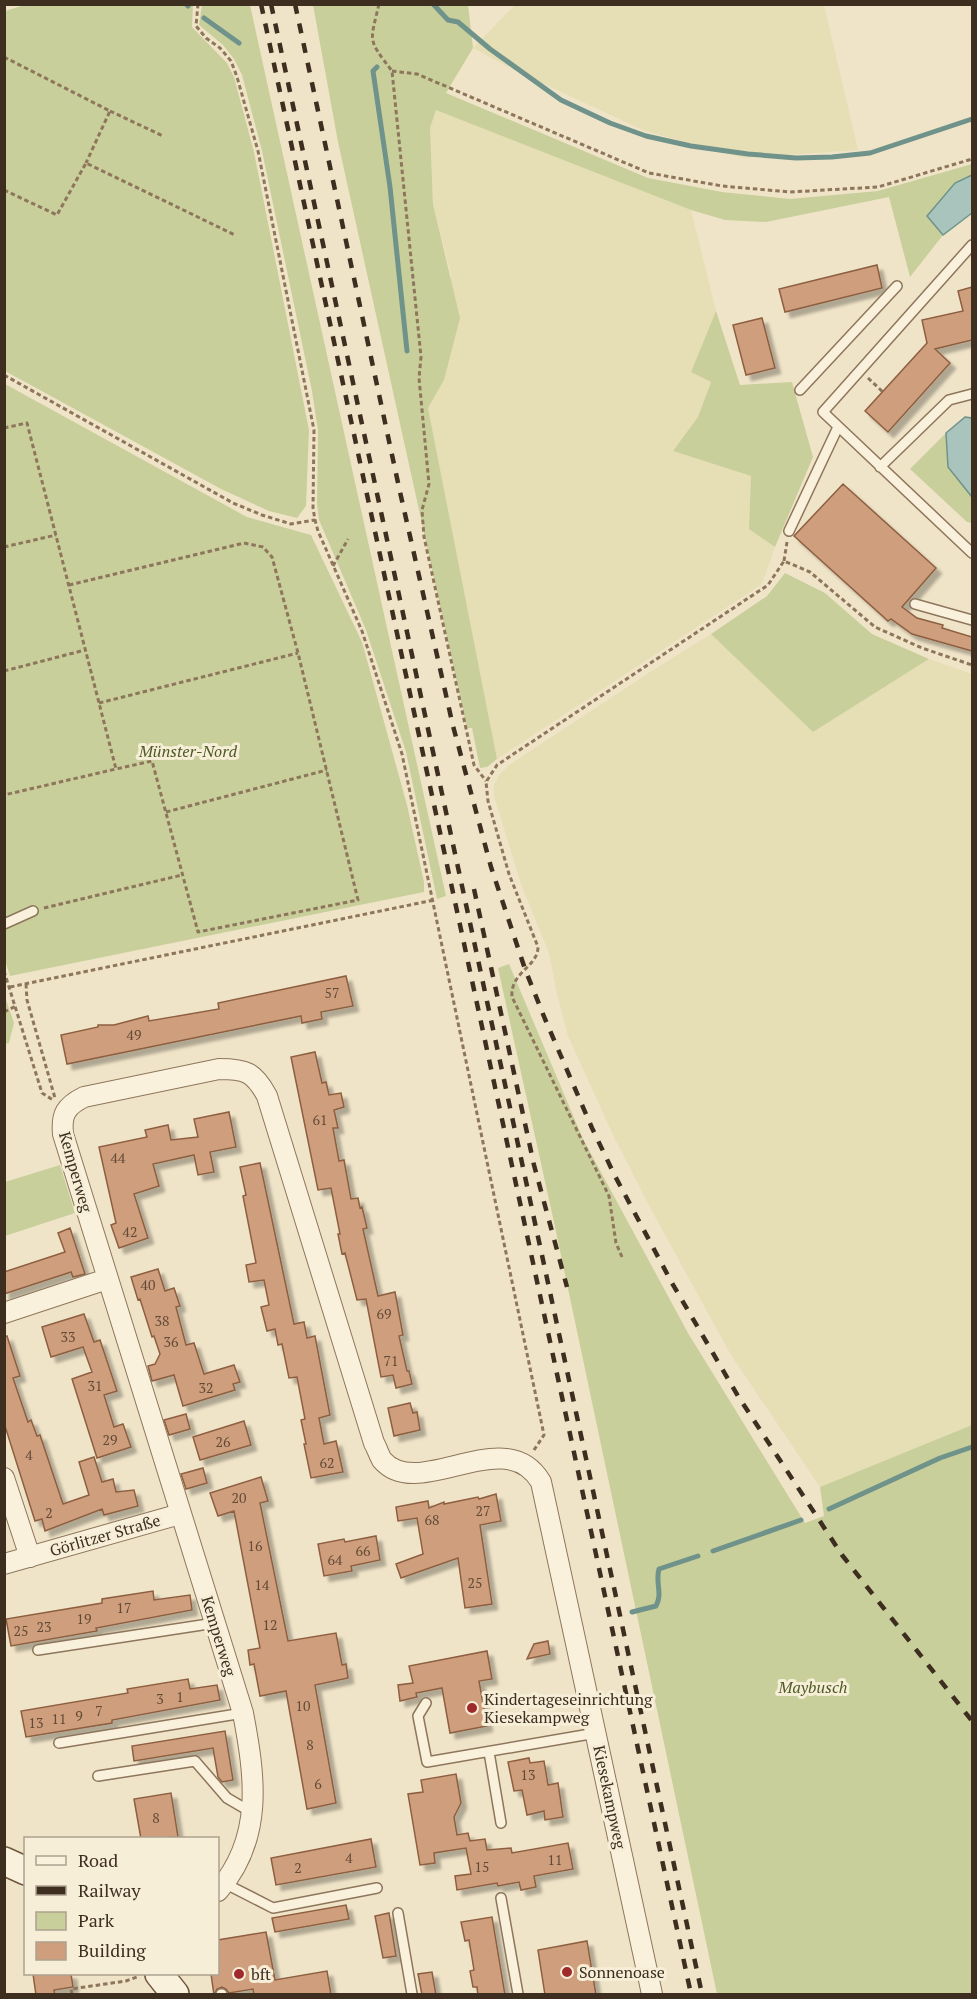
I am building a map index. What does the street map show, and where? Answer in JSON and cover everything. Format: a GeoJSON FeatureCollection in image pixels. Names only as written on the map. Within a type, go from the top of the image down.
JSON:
{"type":"FeatureCollection","features":[{"type":"Feature","properties":{"kind":"street","name":"Kemperweg"},"geometry":{"type":"LineString","coordinates":[[221,1887],[240,1856],[253,1813],[253,1782],[243,1713],[63,1134],[62,1122],[65,1111],[72,1103],[84,1097],[219,1070],[246,1071],[259,1081],[267,1096],[374,1443],[382,1460],[395,1468],[409,1472],[501,1458],[514,1459],[525,1464]]}},
{"type":"Feature","properties":{"kind":"street"},"geometry":{"type":"LineString","coordinates":[[4,1313],[107,1279]]}},
{"type":"Feature","properties":{"kind":"street","name":"Kiesekampweg"},"geometry":{"type":"LineString","coordinates":[[525,1464],[535,1472],[541,1482],[652,1995]]}},
{"type":"Feature","properties":{"kind":"street","name":"Görlitzer Straße"},"geometry":{"type":"LineString","coordinates":[[4,1478],[30,1557]]}},
{"type":"Feature","properties":{"kind":"street","name":"Görlitzer Straße"},"geometry":{"type":"LineString","coordinates":[[4,1564],[180,1514]]}},
{"type":"Feature","properties":{"kind":"street"},"geometry":{"type":"LineString","coordinates":[[4,1861],[24,1870]]}},
{"type":"Feature","properties":{"kind":"street"},"geometry":{"type":"LineString","coordinates":[[147,1976],[175,1995]]}},
{"type":"Feature","properties":{"kind":"lane"},"geometry":{"type":"LineString","coordinates":[[972,245],[823,412],[972,554]]}},
{"type":"Feature","properties":{"kind":"lane"},"geometry":{"type":"LineString","coordinates":[[800,390],[897,286]]}},
{"type":"Feature","properties":{"kind":"lane"},"geometry":{"type":"LineString","coordinates":[[880,467],[949,400],[972,394]]}},
{"type":"Feature","properties":{"kind":"lane"},"geometry":{"type":"LineString","coordinates":[[789,531],[838,427]]}},
{"type":"Feature","properties":{"kind":"lane"},"geometry":{"type":"LineString","coordinates":[[915,604],[972,620]]}},
{"type":"Feature","properties":{"kind":"lane"},"geometry":{"type":"LineString","coordinates":[[4,924],[33,910]]}},
{"type":"Feature","properties":{"kind":"lane"},"geometry":{"type":"LineString","coordinates":[[38,1650],[215,1623]]}},
{"type":"Feature","properties":{"kind":"lane"},"geometry":{"type":"LineString","coordinates":[[426,1703],[418,1716],[427,1762],[596,1733]]}},
{"type":"Feature","properties":{"kind":"lane"},"geometry":{"type":"LineString","coordinates":[[59,1743],[243,1713]]}},
{"type":"Feature","properties":{"kind":"lane"},"geometry":{"type":"LineString","coordinates":[[489,1752],[501,1823]]}},
{"type":"Feature","properties":{"kind":"lane"},"geometry":{"type":"LineString","coordinates":[[98,1776],[195,1761],[227,1798],[253,1813]]}},
{"type":"Feature","properties":{"kind":"lane","name":"Kemperweg"},"geometry":{"type":"LineString","coordinates":[[221,1887],[273,1908],[378,1888]]}},
{"type":"Feature","properties":{"kind":"lane"},"geometry":{"type":"LineString","coordinates":[[501,1898],[518,1995]]}},
{"type":"Feature","properties":{"kind":"lane"},"geometry":{"type":"LineString","coordinates":[[398,1912],[412,1995]]}},
{"type":"Feature","properties":{"kind":"path"},"geometry":{"type":"LineString","coordinates":[[198,4],[196,26],[231,61],[258,152],[314,430],[313,508],[315,520],[362,631],[402,754],[544,1435]]}},
{"type":"Feature","properties":{"kind":"path"},"geometry":{"type":"LineString","coordinates":[[379,4],[371,33],[373,46],[392,70],[421,357],[419,378],[429,484],[422,510],[424,537],[474,765],[486,782],[488,801],[509,873],[537,947],[536,957],[514,983],[513,1002],[609,1196],[616,1243],[622,1257]]}},
{"type":"Feature","properties":{"kind":"path"},"geometry":{"type":"LineString","coordinates":[[4,57],[162,136]]}},
{"type":"Feature","properties":{"kind":"path"},"geometry":{"type":"LineString","coordinates":[[392,70],[417,74],[649,173],[722,186],[790,192],[878,187],[972,159]]}},
{"type":"Feature","properties":{"kind":"path"},"geometry":{"type":"LineString","coordinates":[[4,190],[57,215],[86,163],[110,111]]}},
{"type":"Feature","properties":{"kind":"path"},"geometry":{"type":"LineString","coordinates":[[86,163],[235,235]]}},
{"type":"Feature","properties":{"kind":"path"},"geometry":{"type":"LineString","coordinates":[[860,371],[883,392]]}},
{"type":"Feature","properties":{"kind":"path"},"geometry":{"type":"LineString","coordinates":[[4,375],[233,503],[291,524],[315,520]]}},
{"type":"Feature","properties":{"kind":"path"},"geometry":{"type":"LineString","coordinates":[[4,428],[27,423],[116,769]]}},
{"type":"Feature","properties":{"kind":"path"},"geometry":{"type":"LineString","coordinates":[[486,782],[496,765],[768,585],[784,561],[789,531]]}},
{"type":"Feature","properties":{"kind":"path"},"geometry":{"type":"LineString","coordinates":[[4,547],[56,535]]}},
{"type":"Feature","properties":{"kind":"path"},"geometry":{"type":"LineString","coordinates":[[333,566],[348,539]]}},
{"type":"Feature","properties":{"kind":"path"},"geometry":{"type":"LineString","coordinates":[[4,795],[152,761],[198,932],[358,900],[298,653],[272,557],[263,547],[244,543],[69,585]]}},
{"type":"Feature","properties":{"kind":"path"},"geometry":{"type":"LineString","coordinates":[[784,561],[810,572],[875,627],[922,648],[972,665]]}},
{"type":"Feature","properties":{"kind":"path"},"geometry":{"type":"LineString","coordinates":[[4,671],[85,650]]}},
{"type":"Feature","properties":{"kind":"path"},"geometry":{"type":"LineString","coordinates":[[99,703],[298,653]]}},
{"type":"Feature","properties":{"kind":"path"},"geometry":{"type":"LineString","coordinates":[[165,812],[327,770]]}},
{"type":"Feature","properties":{"kind":"path"},"geometry":{"type":"LineString","coordinates":[[33,910],[182,875]]}},
{"type":"Feature","properties":{"kind":"path"},"geometry":{"type":"LineString","coordinates":[[10,987],[434,900]]}},
{"type":"Feature","properties":{"kind":"path"},"geometry":{"type":"LineString","coordinates":[[4,971],[42,1093],[56,1103],[27,1000],[26,984]]}},
{"type":"Feature","properties":{"kind":"path"},"geometry":{"type":"LineString","coordinates":[[4,1012],[16,1006]]}},
{"type":"Feature","properties":{"kind":"path"},"geometry":{"type":"LineString","coordinates":[[72,1995],[71,1989],[147,1976]]}},
{"type":"Feature","properties":{"kind":"shaded area"},"geometry":{"type":"Polygon","coordinates":[[[515,5],[824,5],[858,150],[744,158],[645,131],[520,73],[473,48],[515,5]]]}},
{"type":"Feature","properties":{"kind":"shaded area"},"geometry":{"type":"Polygon","coordinates":[[[436,109],[691,210],[716,311],[691,372],[711,382],[698,417],[673,451],[751,476],[749,528],[775,547],[762,584],[497,759],[428,408],[444,380],[451,275],[433,204],[430,128],[436,109]]]}},
{"type":"Feature","properties":{"kind":"shaded area"},"geometry":{"type":"Polygon","coordinates":[[[711,634],[813,732],[929,659],[972,674],[972,1425],[820,1487],[731,1355],[614,1137],[568,1036],[549,953],[521,884],[494,796],[494,785],[509,765],[711,634]]]}},
{"type":"Feature","properties":{"kind":"green space"},"geometry":{"type":"Polygon","coordinates":[[[28,4],[193,5],[192,27],[227,63],[234,77],[254,152],[309,430],[306,506],[297,518],[269,511],[221,489],[5,371],[5,11],[28,4]]]}},
{"type":"Feature","properties":{"kind":"green space"},"geometry":{"type":"Polygon","coordinates":[[[202,5],[250,5],[446,896],[437,899],[406,752],[366,630],[319,520],[317,504],[318,431],[312,391],[262,151],[242,75],[234,59],[223,45],[199,25],[202,5]]]}},
{"type":"Feature","properties":{"kind":"green space"},"geometry":{"type":"Polygon","coordinates":[[[313,5],[468,5],[473,48],[446,93],[648,178],[722,192],[790,199],[878,191],[972,164],[972,175],[955,183],[927,216],[943,235],[910,277],[889,197],[766,222],[725,220],[691,210],[436,110],[430,128],[433,204],[460,318],[444,380],[428,408],[497,759],[487,767],[480,768],[472,728],[467,728],[338,142],[313,5]]]}},
{"type":"Feature","properties":{"kind":"green space"},"geometry":{"type":"Polygon","coordinates":[[[716,311],[740,385],[792,382],[813,457],[775,547],[749,529],[751,476],[673,451],[698,417],[711,382],[691,372],[716,311]]]}},
{"type":"Feature","properties":{"kind":"green space","name":"Münster-Nord"},"geometry":{"type":"Polygon","coordinates":[[[5,384],[247,517],[311,535],[362,642],[407,805],[424,882],[424,892],[10,976],[5,960],[5,928],[37,914],[31,909],[5,921],[5,384]]]}},
{"type":"Feature","properties":{"kind":"green space"},"geometry":{"type":"Polygon","coordinates":[[[946,433],[948,467],[972,497],[972,523],[967,522],[910,469],[946,433]]]}},
{"type":"Feature","properties":{"kind":"green space"},"geometry":{"type":"Polygon","coordinates":[[[785,573],[825,593],[872,634],[929,659],[813,732],[711,634],[767,596],[785,573]]]}},
{"type":"Feature","properties":{"kind":"green space","name":"Maybusch"},"geometry":{"type":"Polygon","coordinates":[[[509,964],[583,1139],[688,1333],[805,1523],[824,1516],[820,1487],[972,1425],[972,1994],[717,1994],[498,968],[509,964]]]}},
{"type":"Feature","properties":{"kind":"green space"},"geometry":{"type":"Polygon","coordinates":[[[5,997],[14,1023],[9,1043],[5,1044],[5,997]]]}},
{"type":"Feature","properties":{"kind":"green space"},"geometry":{"type":"Polygon","coordinates":[[[60,1165],[75,1213],[5,1236],[5,1182],[60,1165]]]}},
{"type":"Feature","properties":{"kind":"water"},"geometry":{"type":"Polygon","coordinates":[[[972,175],[972,213],[943,235],[927,216],[955,183],[972,175]]]}},
{"type":"Feature","properties":{"kind":"water"},"geometry":{"type":"Polygon","coordinates":[[[965,417],[972,418],[972,497],[948,467],[946,433],[965,417]]]}},
{"type":"Feature","properties":{"kind":"building"},"geometry":{"type":"Polygon","coordinates":[[[877,265],[882,288],[785,312],[779,289],[877,265]]]}},
{"type":"Feature","properties":{"kind":"building"},"geometry":{"type":"Polygon","coordinates":[[[972,287],[972,340],[935,349],[950,363],[888,432],[865,411],[927,343],[922,320],[963,311],[958,291],[972,287]]]}},
{"type":"Feature","properties":{"kind":"building"},"geometry":{"type":"Polygon","coordinates":[[[762,318],[775,368],[746,375],[733,325],[762,318]]]}},
{"type":"Feature","properties":{"kind":"building"},"geometry":{"type":"Polygon","coordinates":[[[843,484],[936,568],[902,607],[917,618],[943,625],[942,628],[972,637],[972,651],[912,634],[891,619],[888,621],[794,536],[843,484]]]}},
{"type":"Feature","properties":{"kind":"building"},"geometry":{"type":"Polygon","coordinates":[[[346,976],[353,1006],[321,1012],[322,1019],[302,1023],[301,1016],[67,1064],[61,1035],[98,1027],[98,1025],[114,1025],[148,1016],[149,1021],[219,1009],[218,1003],[346,976]]]}},
{"type":"Feature","properties":{"kind":"building"},"geometry":{"type":"Polygon","coordinates":[[[315,1052],[322,1083],[326,1082],[329,1095],[341,1093],[344,1107],[334,1110],[338,1128],[333,1128],[339,1161],[344,1160],[351,1199],[358,1198],[360,1208],[362,1207],[367,1228],[363,1229],[378,1296],[395,1292],[403,1335],[399,1336],[412,1384],[396,1388],[393,1375],[381,1377],[366,1299],[357,1300],[345,1253],[342,1254],[331,1188],[318,1190],[291,1057],[315,1052]]]}},
{"type":"Feature","properties":{"kind":"building"},"geometry":{"type":"Polygon","coordinates":[[[229,1112],[236,1147],[210,1152],[214,1172],[198,1175],[194,1155],[153,1164],[159,1186],[134,1194],[148,1238],[119,1248],[111,1225],[116,1223],[99,1147],[147,1137],[145,1130],[168,1125],[171,1140],[198,1137],[194,1119],[229,1112]]]}},
{"type":"Feature","properties":{"kind":"building"},"geometry":{"type":"Polygon","coordinates":[[[260,1163],[294,1324],[304,1322],[307,1338],[315,1336],[330,1415],[319,1418],[324,1444],[336,1441],[343,1472],[311,1478],[304,1444],[306,1444],[301,1420],[305,1419],[297,1377],[289,1378],[282,1344],[278,1345],[275,1329],[267,1331],[261,1307],[269,1305],[264,1280],[249,1282],[246,1265],[256,1263],[243,1196],[246,1195],[240,1167],[260,1163]]]}},
{"type":"Feature","properties":{"kind":"building"},"geometry":{"type":"Polygon","coordinates":[[[70,1228],[85,1274],[73,1277],[71,1272],[4,1294],[4,1272],[65,1252],[58,1233],[70,1228]]]}},
{"type":"Feature","properties":{"kind":"building"},"geometry":{"type":"Polygon","coordinates":[[[158,1269],[165,1291],[174,1288],[180,1306],[176,1307],[186,1345],[194,1343],[204,1374],[234,1365],[240,1382],[233,1384],[235,1390],[183,1406],[174,1375],[152,1381],[148,1366],[155,1364],[160,1354],[131,1277],[158,1269]]]}},
{"type":"Feature","properties":{"kind":"building"},"geometry":{"type":"Polygon","coordinates":[[[84,1314],[94,1342],[100,1340],[117,1391],[104,1395],[114,1427],[123,1424],[131,1447],[97,1458],[72,1379],[92,1372],[83,1347],[51,1357],[42,1327],[84,1314]]]}},
{"type":"Feature","properties":{"kind":"building"},"geometry":{"type":"Polygon","coordinates":[[[7,1336],[20,1376],[13,1378],[28,1422],[31,1420],[37,1436],[40,1435],[63,1504],[89,1495],[79,1462],[94,1457],[102,1482],[113,1479],[116,1492],[134,1490],[138,1506],[104,1515],[102,1509],[45,1531],[42,1519],[35,1521],[4,1423],[4,1337],[7,1336]]]}},
{"type":"Feature","properties":{"kind":"building"},"geometry":{"type":"Polygon","coordinates":[[[410,1403],[413,1413],[417,1412],[420,1430],[394,1436],[388,1408],[410,1403]]]}},
{"type":"Feature","properties":{"kind":"building"},"geometry":{"type":"Polygon","coordinates":[[[186,1414],[190,1429],[169,1435],[164,1420],[186,1414]]]}},
{"type":"Feature","properties":{"kind":"building"},"geometry":{"type":"Polygon","coordinates":[[[244,1421],[251,1445],[200,1460],[193,1437],[244,1421]]]}},
{"type":"Feature","properties":{"kind":"building"},"geometry":{"type":"Polygon","coordinates":[[[203,1468],[207,1483],[186,1489],[181,1474],[203,1468]]]}},
{"type":"Feature","properties":{"kind":"building"},"geometry":{"type":"Polygon","coordinates":[[[261,1477],[268,1501],[260,1503],[288,1641],[336,1633],[342,1665],[346,1664],[348,1678],[315,1685],[336,1803],[307,1809],[286,1691],[260,1696],[254,1664],[250,1665],[248,1650],[260,1648],[234,1511],[218,1516],[210,1493],[261,1477]]]}},
{"type":"Feature","properties":{"kind":"building"},"geometry":{"type":"Polygon","coordinates":[[[496,1494],[501,1521],[480,1525],[492,1604],[465,1608],[458,1558],[401,1578],[396,1564],[423,1554],[417,1518],[398,1521],[396,1507],[428,1501],[429,1508],[444,1502],[444,1504],[478,1497],[479,1499],[496,1494]]]}},
{"type":"Feature","properties":{"kind":"building"},"geometry":{"type":"Polygon","coordinates":[[[376,1536],[380,1560],[351,1566],[352,1571],[324,1576],[318,1544],[376,1536]]]}},
{"type":"Feature","properties":{"kind":"building"},"geometry":{"type":"Polygon","coordinates":[[[153,1591],[154,1600],[190,1595],[192,1610],[96,1628],[97,1631],[11,1646],[6,1619],[102,1603],[102,1599],[153,1591]]]}},
{"type":"Feature","properties":{"kind":"building"},"geometry":{"type":"Polygon","coordinates":[[[548,1641],[550,1654],[527,1659],[534,1644],[548,1641]]]}},
{"type":"Feature","properties":{"kind":"building"},"geometry":{"type":"Polygon","coordinates":[[[487,1651],[492,1679],[479,1681],[487,1726],[450,1733],[442,1688],[416,1693],[417,1697],[400,1701],[398,1685],[413,1683],[409,1666],[487,1651]]]}},
{"type":"Feature","properties":{"kind":"building"},"geometry":{"type":"Polygon","coordinates":[[[188,1679],[190,1689],[217,1685],[220,1700],[112,1720],[112,1723],[26,1737],[21,1711],[128,1693],[127,1689],[188,1679]]]}},
{"type":"Feature","properties":{"kind":"building"},"geometry":{"type":"Polygon","coordinates":[[[225,1731],[233,1780],[222,1782],[218,1777],[213,1748],[134,1761],[132,1746],[225,1731]]]}},
{"type":"Feature","properties":{"kind":"building"},"geometry":{"type":"Polygon","coordinates":[[[529,1758],[530,1763],[544,1761],[548,1785],[558,1783],[563,1817],[545,1820],[544,1811],[527,1815],[522,1790],[514,1791],[508,1762],[529,1758]]]}},
{"type":"Feature","properties":{"kind":"building"},"geometry":{"type":"Polygon","coordinates":[[[456,1774],[461,1803],[454,1817],[457,1835],[468,1833],[470,1841],[485,1839],[487,1850],[511,1848],[512,1853],[568,1843],[573,1869],[534,1876],[536,1887],[521,1890],[519,1882],[498,1886],[497,1883],[457,1890],[455,1876],[471,1874],[466,1848],[434,1853],[435,1863],[420,1865],[408,1794],[423,1792],[421,1780],[456,1774]]]}},
{"type":"Feature","properties":{"kind":"building"},"geometry":{"type":"Polygon","coordinates":[[[171,1793],[178,1837],[141,1837],[134,1799],[171,1793]]]}},
{"type":"Feature","properties":{"kind":"building"},"geometry":{"type":"Polygon","coordinates":[[[371,1839],[376,1867],[276,1885],[271,1858],[371,1839]]]}},
{"type":"Feature","properties":{"kind":"building"},"geometry":{"type":"Polygon","coordinates":[[[346,1905],[349,1919],[275,1932],[272,1918],[346,1905]]]}},
{"type":"Feature","properties":{"kind":"building"},"geometry":{"type":"Polygon","coordinates":[[[389,1913],[396,1956],[383,1958],[375,1916],[389,1913]]]}},
{"type":"Feature","properties":{"kind":"building"},"geometry":{"type":"Polygon","coordinates":[[[492,1917],[505,1995],[478,1995],[477,1987],[473,1987],[470,1971],[474,1970],[469,1940],[465,1941],[461,1922],[492,1917]]]}},
{"type":"Feature","properties":{"kind":"building"},"geometry":{"type":"Polygon","coordinates":[[[266,1932],[275,1980],[327,1971],[331,1995],[254,1995],[253,1989],[229,1993],[222,1987],[217,1989],[214,1995],[211,1975],[219,1975],[219,1940],[266,1932]]]}},
{"type":"Feature","properties":{"kind":"building","name":"Sonnenoase"},"geometry":{"type":"Polygon","coordinates":[[[587,1941],[596,1995],[545,1995],[538,1950],[587,1941]]]}},
{"type":"Feature","properties":{"kind":"building"},"geometry":{"type":"Polygon","coordinates":[[[432,1972],[436,1995],[422,1995],[418,1974],[432,1972]]]}},
{"type":"Feature","properties":{"kind":"building"},"geometry":{"type":"Polygon","coordinates":[[[33,1975],[71,1975],[73,1987],[54,1990],[55,1995],[36,1995],[33,1975]]]}},
{"type":"Feature","properties":{"kind":"waterway"},"geometry":{"type":"LineString","coordinates":[[433,4],[448,20],[458,22],[490,49],[561,100],[610,123],[646,136],[691,146],[796,158],[832,157],[870,153],[972,119]]}},
{"type":"Feature","properties":{"kind":"waterway"},"geometry":{"type":"LineString","coordinates":[[204,18],[239,43]]}},
{"type":"Feature","properties":{"kind":"waterway"},"geometry":{"type":"LineString","coordinates":[[377,67],[373,71],[390,187],[407,351]]}},
{"type":"Feature","properties":{"kind":"waterway"},"geometry":{"type":"LineString","coordinates":[[829,1509],[940,1458],[972,1447]]}},
{"type":"Feature","properties":{"kind":"waterway"},"geometry":{"type":"LineString","coordinates":[[713,1551],[801,1520]]}},
{"type":"Feature","properties":{"kind":"waterway"},"geometry":{"type":"LineString","coordinates":[[632,1612],[656,1606],[659,1597],[659,1569],[698,1556]]}},
{"type":"Feature","properties":{"kind":"railway"},"geometry":{"type":"LineString","coordinates":[[261,4],[691,1994]]}},
{"type":"Feature","properties":{"kind":"railway"},"geometry":{"type":"LineString","coordinates":[[271,4],[702,1994]]}},
{"type":"Feature","properties":{"kind":"railway"},"geometry":{"type":"LineString","coordinates":[[295,4],[453,726],[491,867],[525,969],[592,1128],[615,1176],[672,1283],[738,1396],[842,1555],[972,1721]]}},
{"type":"Feature","properties":{"kind":"railway"},"geometry":{"type":"LineString","coordinates":[[474,889],[534,1165],[567,1287]]}},
{"type":"Feature","properties":{"kind":"place","name":"Kindertageseinrichtung Kiesekampweg"},"geometry":{"type":"Point","coordinates":[472,1708]}},
{"type":"Feature","properties":{"kind":"place","name":"Sonnenoase"},"geometry":{"type":"Point","coordinates":[567,1972]}},
{"type":"Feature","properties":{"kind":"place","name":"bft"},"geometry":{"type":"Point","coordinates":[239,1974]}}]}
